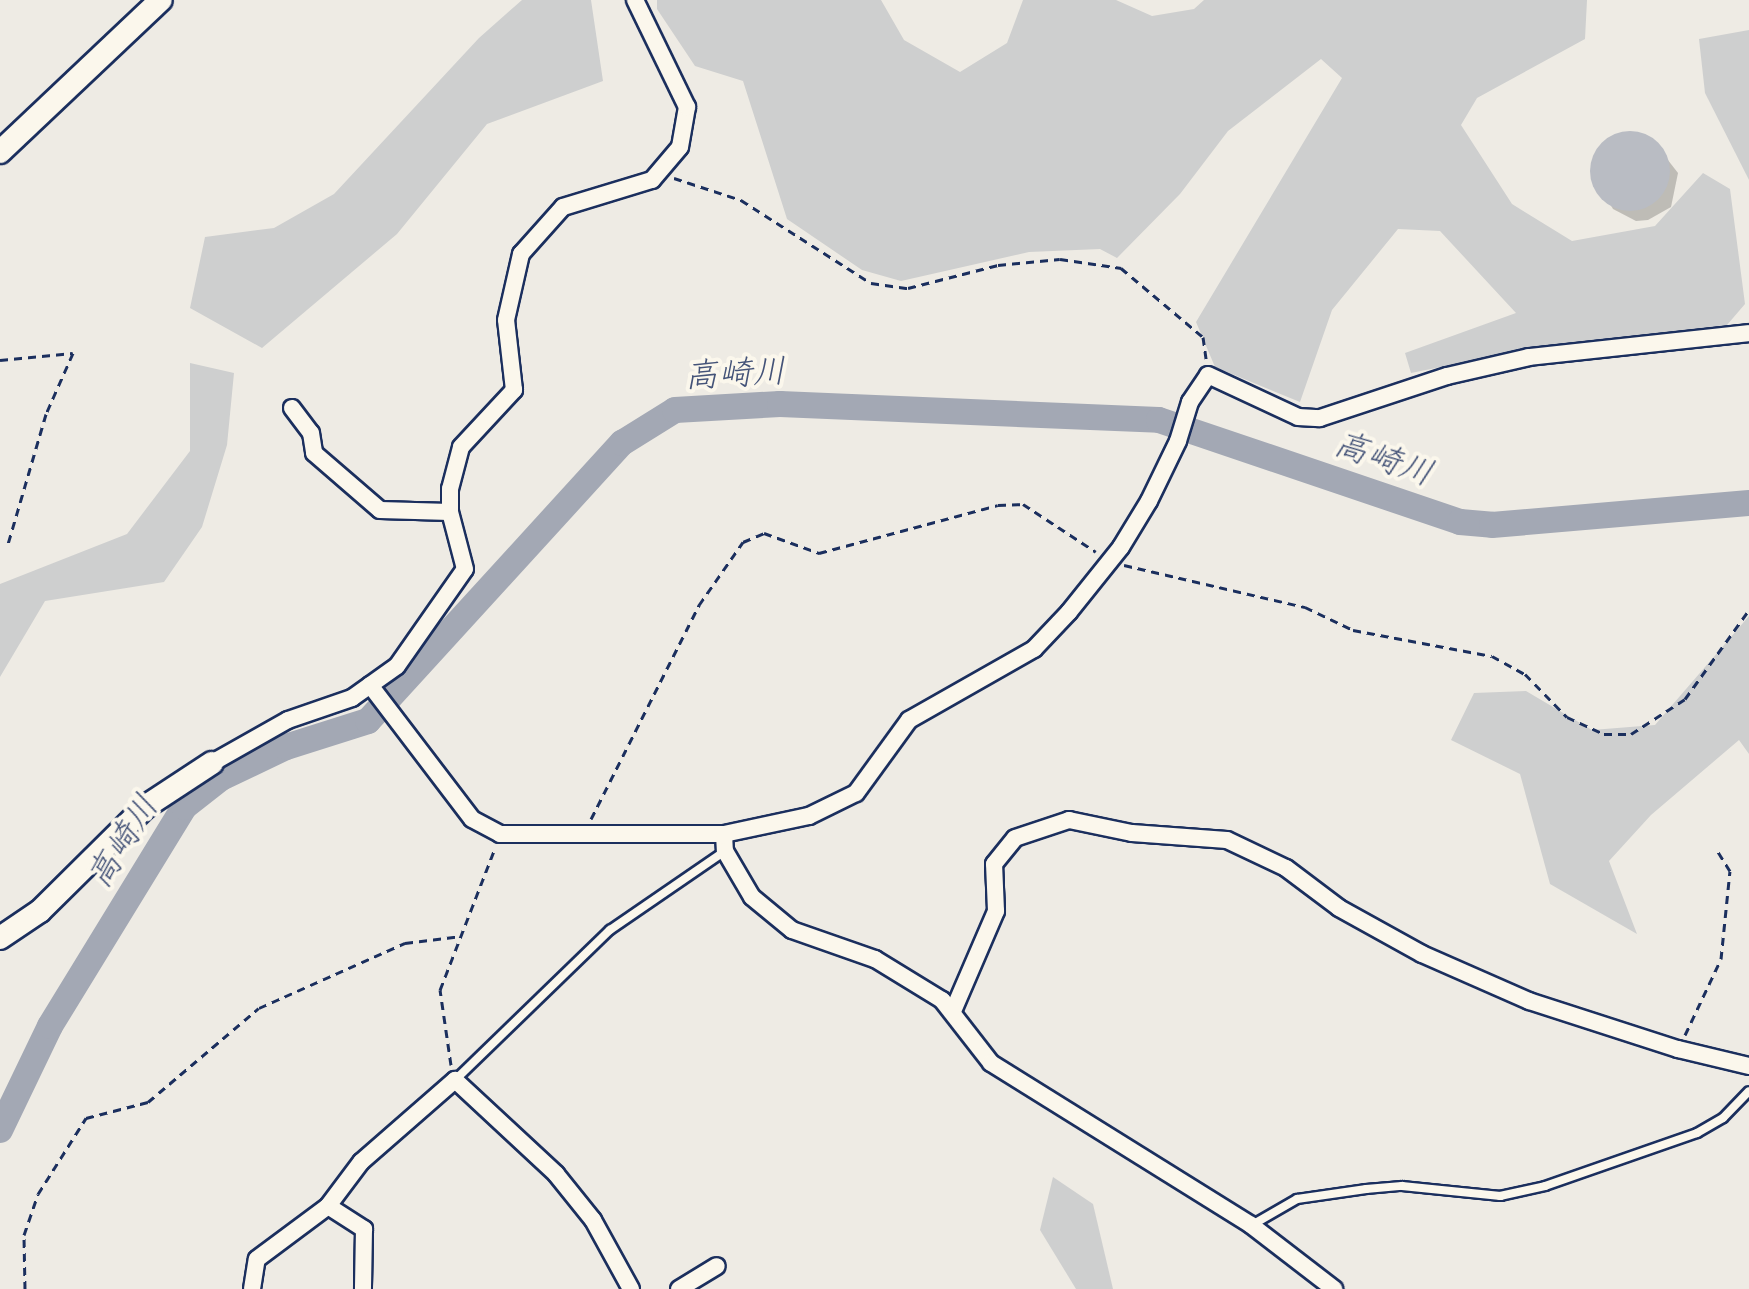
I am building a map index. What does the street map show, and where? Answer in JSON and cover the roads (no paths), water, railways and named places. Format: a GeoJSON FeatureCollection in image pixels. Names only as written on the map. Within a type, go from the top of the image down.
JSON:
{"type":"FeatureCollection","features":[{"type":"Feature","properties":{"kind":"street"},"geometry":{"type":"LineString","coordinates":[[0,152],[161,0]]}},
{"type":"Feature","properties":{"kind":"street"},"geometry":{"type":"LineString","coordinates":[[0,938],[40,911],[145,807],[212,763],[288,720],[339,704],[397,666],[465,569],[450,512],[461,447],[514,390],[506,320],[521,254],[576,199],[617,192],[662,174],[680,147],[687,107],[635,0]]}},
{"type":"Feature","properties":{"kind":"street"},"geometry":{"type":"LineString","coordinates":[[370,685],[472,819],[500,834],[586,830],[724,842],[809,816],[856,793],[909,720],[1034,649],[1109,562],[1149,501],[1178,441],[1190,402],[1208,375],[1298,417],[1320,418],[1447,376],[1529,357],[1749,333]]}},
{"type":"Feature","properties":{"kind":"street"},"geometry":{"type":"LineString","coordinates":[[292,408],[311,433],[314,453],[380,510],[450,512]]}},
{"type":"Feature","properties":{"kind":"street"},"geometry":{"type":"LineString","coordinates":[[953,1011],[996,911],[994,864],[1015,838],[1069,820],[1132,833],[1227,840],[1286,868],[1339,908],[1422,954],[1529,1001],[1678,1049],[1749,1066]]}},
{"type":"Feature","properties":{"kind":"street"},"geometry":{"type":"LineString","coordinates":[[724,842],[752,897],[792,930],[875,959],[953,1011],[991,1063],[1251,1225],[1311,1282],[1334,1289]]}},
{"type":"Feature","properties":{"kind":"street"},"geometry":{"type":"LineString","coordinates":[[252,1289],[257,1259],[328,1206],[361,1162],[455,1080],[556,1174],[593,1220],[631,1289]]}},
{"type":"Feature","properties":{"kind":"street"},"geometry":{"type":"LineString","coordinates":[[328,1206],[364,1229],[363,1289]]}},
{"type":"Feature","properties":{"kind":"street"},"geometry":{"type":"LineString","coordinates":[[679,1289],[717,1266]]}},
{"type":"Feature","properties":{"kind":"lane"},"geometry":{"type":"LineString","coordinates":[[455,1080],[610,930],[724,842]]}},
{"type":"Feature","properties":{"kind":"lane"},"geometry":{"type":"LineString","coordinates":[[1251,1225],[1297,1199],[1366,1189],[1402,1186],[1500,1196],[1545,1186],[1697,1133],[1723,1118],[1749,1091]]}},
{"type":"Feature","properties":{"kind":"waterway","name":"高崎川"},"geometry":{"type":"LineString","coordinates":[[0,1130],[50,1026],[184,807],[221,778],[286,747],[368,721],[622,443],[675,410],[780,404],[1159,420],[1460,522],[1492,525],[1749,503]]}}]}
